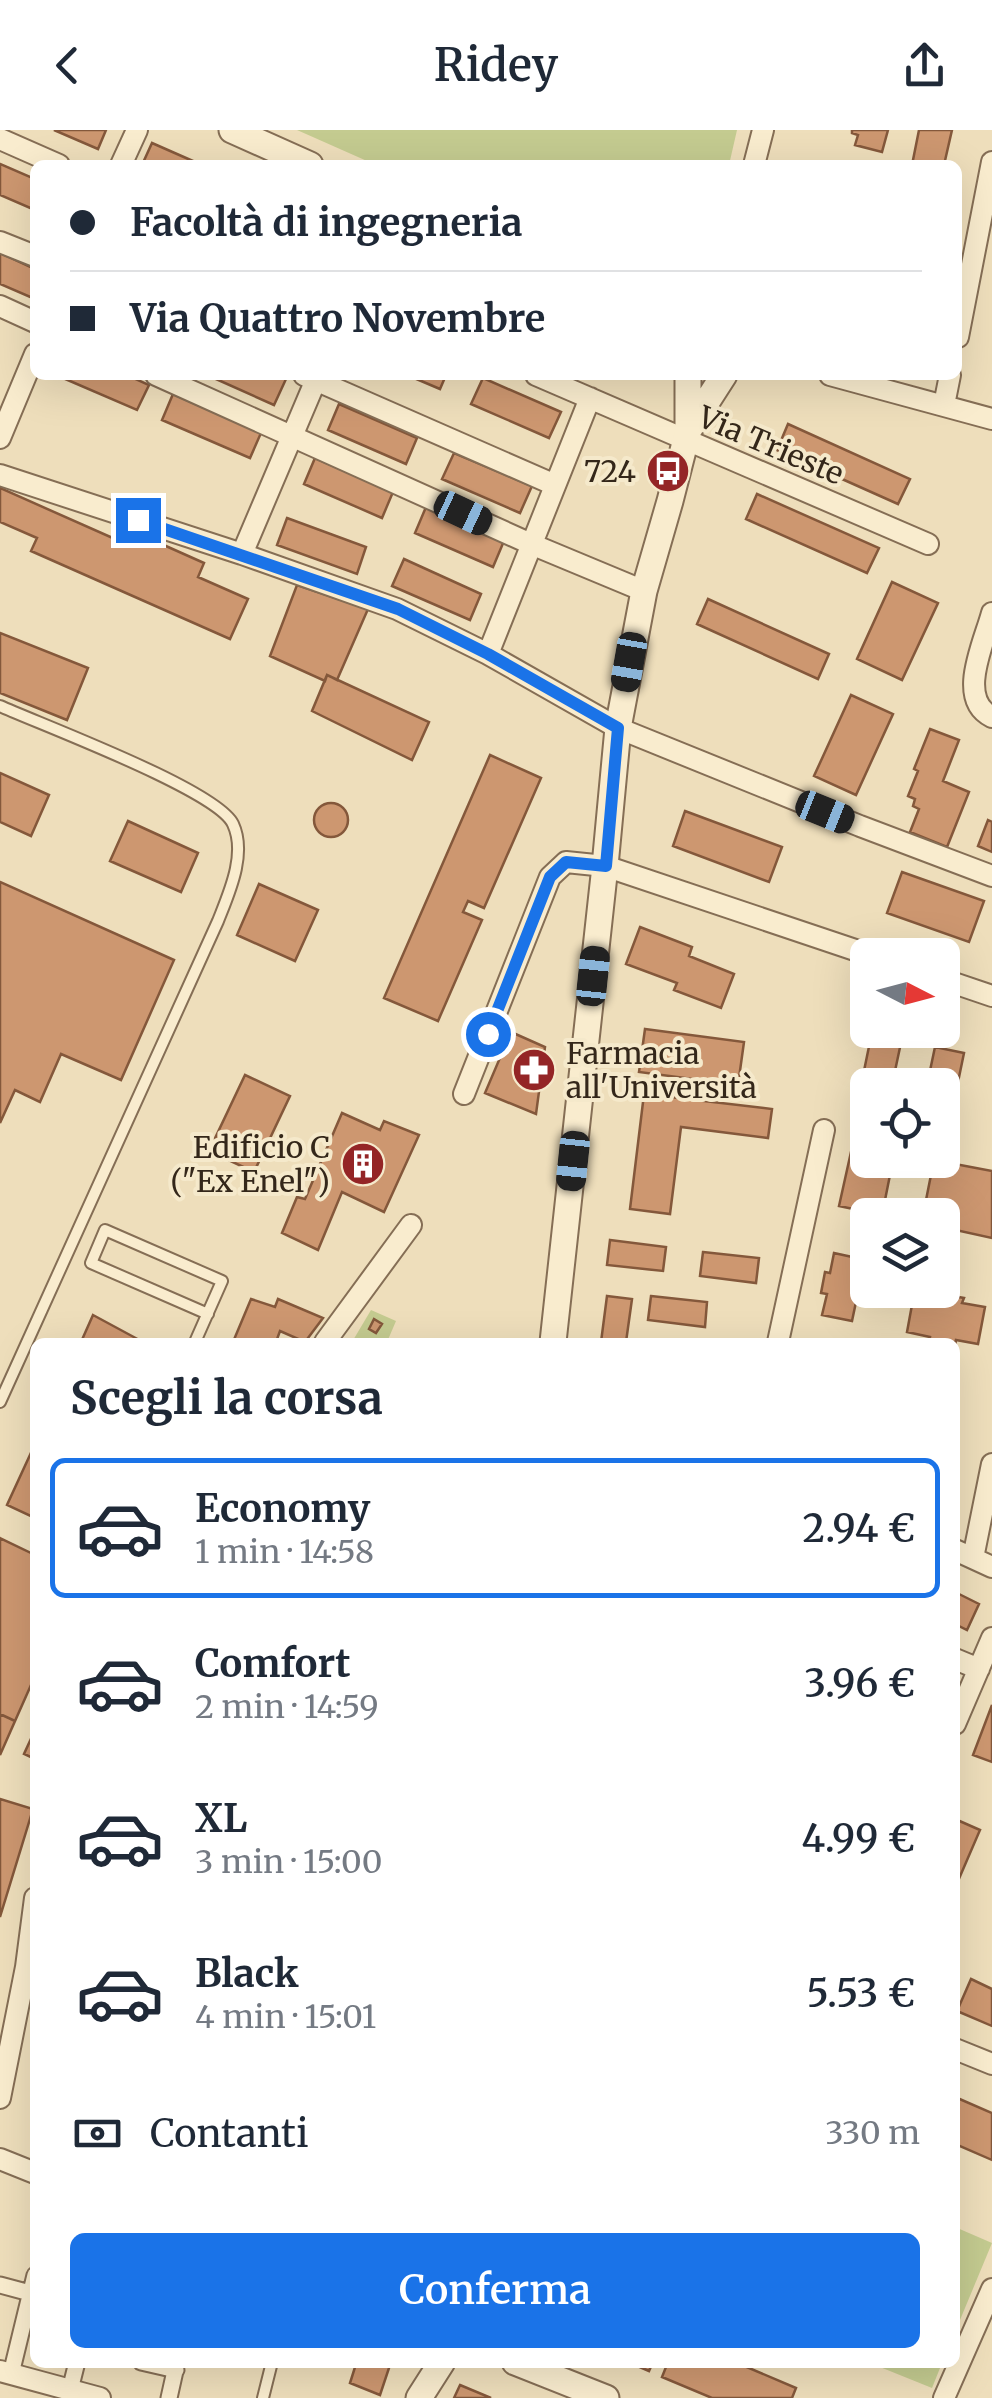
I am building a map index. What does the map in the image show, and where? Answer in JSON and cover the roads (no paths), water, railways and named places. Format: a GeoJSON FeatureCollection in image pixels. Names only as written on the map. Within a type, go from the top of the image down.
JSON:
{"type":"FeatureCollection","features":[{"type":"Feature","properties":{"kind":"street"},"geometry":{"type":"LineString","coordinates":[[123,160],[137,130]]}},
{"type":"Feature","properties":{"kind":"street"},"geometry":{"type":"LineString","coordinates":[[232,130],[299,160]]}},
{"type":"Feature","properties":{"kind":"street"},"geometry":{"type":"LineString","coordinates":[[755,160],[763,130]]}},
{"type":"Feature","properties":{"kind":"street"},"geometry":{"type":"LineString","coordinates":[[0,139],[48,160]]}},
{"type":"Feature","properties":{"kind":"street"},"geometry":{"type":"LineString","coordinates":[[962,316],[992,162]]}},
{"type":"Feature","properties":{"kind":"street"},"geometry":{"type":"LineString","coordinates":[[0,242],[30,254]]}},
{"type":"Feature","properties":{"kind":"street"},"geometry":{"type":"LineString","coordinates":[[0,306],[30,320]]}},
{"type":"Feature","properties":{"kind":"street"},"geometry":{"type":"LineString","coordinates":[[0,438],[30,366]]}},
{"type":"Feature","properties":{"kind":"street"},"geometry":{"type":"LineString","coordinates":[[167,380],[644,591]]}},
{"type":"Feature","properties":{"kind":"street"},"geometry":{"type":"LineString","coordinates":[[242,554],[312,380]]}},
{"type":"Feature","properties":{"kind":"street"},"geometry":{"type":"LineString","coordinates":[[320,380],[555,484]]}},
{"type":"Feature","properties":{"kind":"street","name":"Via Trieste"},"geometry":{"type":"LineString","coordinates":[[548,380],[686,436],[928,544]]}},
{"type":"Feature","properties":{"kind":"street"},"geometry":{"type":"LineString","coordinates":[[553,1338],[618,728],[644,591],[686,436],[688,380]]}},
{"type":"Feature","properties":{"kind":"street"},"geometry":{"type":"LineString","coordinates":[[686,436],[721,380]]}},
{"type":"Feature","properties":{"kind":"street"},"geometry":{"type":"LineString","coordinates":[[849,380],[992,418]]}},
{"type":"Feature","properties":{"kind":"street"},"geometry":{"type":"LineString","coordinates":[[944,405],[949,380]]}},
{"type":"Feature","properties":{"kind":"street"},"geometry":{"type":"LineString","coordinates":[[488,654],[590,398]]}},
{"type":"Feature","properties":{"kind":"street"},"geometry":{"type":"LineString","coordinates":[[0,475],[398,609],[488,654],[618,728],[992,876]]}},
{"type":"Feature","properties":{"kind":"street"},"geometry":{"type":"LineString","coordinates":[[992,613],[973,690],[978,706],[992,716]]}},
{"type":"Feature","properties":{"kind":"street"},"geometry":{"type":"LineString","coordinates":[[464,1094],[550,877],[566,862],[606,866],[850,948]]}},
{"type":"Feature","properties":{"kind":"street"},"geometry":{"type":"LineString","coordinates":[[960,985],[992,996]]}},
{"type":"Feature","properties":{"kind":"street"},"geometry":{"type":"LineString","coordinates":[[779,1338],[824,1130]]}},
{"type":"Feature","properties":{"kind":"street"},"geometry":{"type":"LineString","coordinates":[[329,1338],[411,1225]]}},
{"type":"Feature","properties":{"kind":"street"},"geometry":{"type":"LineString","coordinates":[[973,1559],[992,1464]]}},
{"type":"Feature","properties":{"kind":"street"},"geometry":{"type":"LineString","coordinates":[[960,1713],[992,1638]]}},
{"type":"Feature","properties":{"kind":"street"},"geometry":{"type":"LineString","coordinates":[[960,1660],[979,1669]]}},
{"type":"Feature","properties":{"kind":"street"},"geometry":{"type":"LineString","coordinates":[[0,2098],[30,1972]]}},
{"type":"Feature","properties":{"kind":"street"},"geometry":{"type":"LineString","coordinates":[[960,2050],[992,2064]]}},
{"type":"Feature","properties":{"kind":"street"},"geometry":{"type":"LineString","coordinates":[[0,2159],[30,2172]]}},
{"type":"Feature","properties":{"kind":"street"},"geometry":{"type":"LineString","coordinates":[[0,2285],[30,2293],[28,2336],[5,2372],[100,2398]]}},
{"type":"Feature","properties":{"kind":"street"},"geometry":{"type":"LineString","coordinates":[[960,2362],[992,2290]]}},
{"type":"Feature","properties":{"kind":"street"},"geometry":{"type":"LineString","coordinates":[[70,2390],[76,2368]]}},
{"type":"Feature","properties":{"kind":"street"},"geometry":{"type":"LineString","coordinates":[[169,2398],[176,2368]]}},
{"type":"Feature","properties":{"kind":"street"},"geometry":{"type":"LineString","coordinates":[[420,2396],[422,2368]]}},
{"type":"Feature","properties":{"kind":"street"},"geometry":{"type":"LineString","coordinates":[[420,2396],[438,2368]]}},
{"type":"Feature","properties":{"kind":"street"},"geometry":{"type":"LineString","coordinates":[[530,2368],[606,2398]]}},
{"type":"Feature","properties":{"kind":"street"},"geometry":{"type":"LineString","coordinates":[[944,2398],[957,2368]]}},
{"type":"Feature","properties":{"kind":"lane"},"geometry":{"type":"LineString","coordinates":[[0,706],[210,800],[232,822],[238,847],[235,870],[218,921],[0,1402]]}},
{"type":"Feature","properties":{"kind":"lane"},"geometry":{"type":"LineString","coordinates":[[197,1338],[208,1314],[222,1281],[106,1230],[91,1263],[208,1314]]}},
{"type":"Feature","properties":{"kind":"lane"},"geometry":{"type":"LineString","coordinates":[[263,2398],[270,2368]]}},
{"type":"Feature","properties":{"kind":"place","name":"724"},"geometry":{"type":"Point","coordinates":[668,471]}},
{"type":"Feature","properties":{"kind":"place","name":"Farmacia all'Università"},"geometry":{"type":"Point","coordinates":[534,1070]}},
{"type":"Feature","properties":{"kind":"place","name":"Edificio C (\"Ex Enel\")"},"geometry":{"type":"Point","coordinates":[363,1164]}}]}
